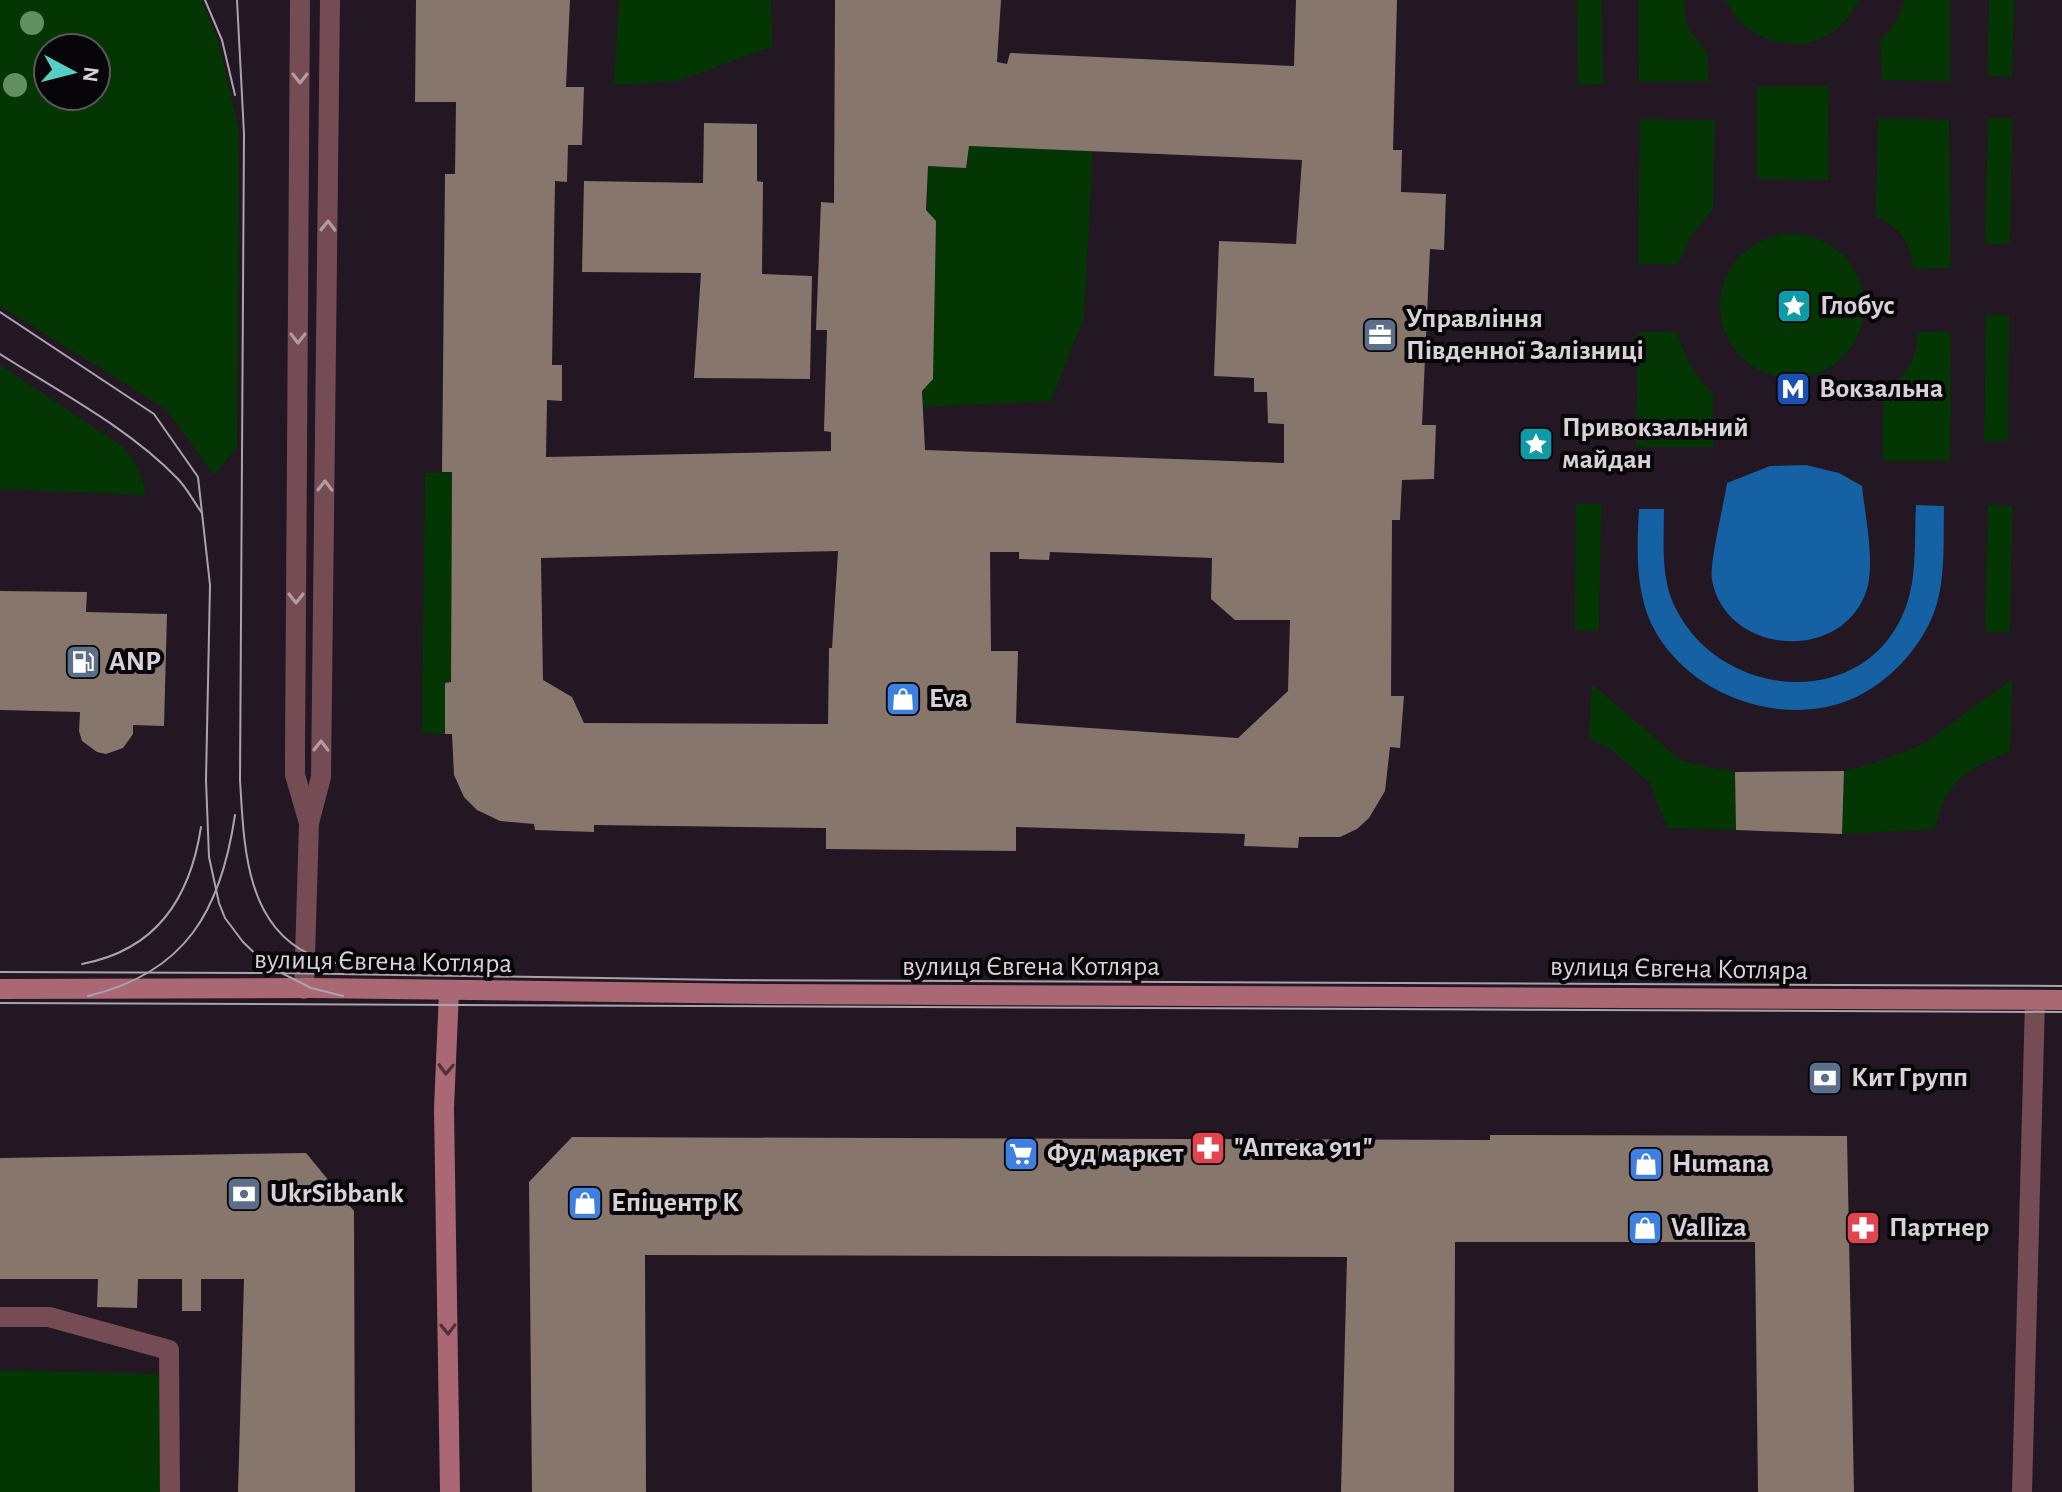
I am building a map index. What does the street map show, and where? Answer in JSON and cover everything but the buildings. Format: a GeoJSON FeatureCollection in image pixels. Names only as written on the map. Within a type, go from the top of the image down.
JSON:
{"type":"FeatureCollection","features":[{"type":"Feature","properties":{"kind":"main road","name":"вулиця Євгена Котляра"},"geometry":{"type":"LineString","coordinates":[[0,989],[2062,1000]]}},
{"type":"Feature","properties":{"kind":"main road"},"geometry":{"type":"LineString","coordinates":[[449,991],[444,1108],[450,1492]]}},
{"type":"Feature","properties":{"kind":"street"},"geometry":{"type":"LineString","coordinates":[[300,0],[295,775],[309,823]]}},
{"type":"Feature","properties":{"kind":"street"},"geometry":{"type":"LineString","coordinates":[[304,989],[309,823],[321,777],[330,0]]}},
{"type":"Feature","properties":{"kind":"street"},"geometry":{"type":"LineString","coordinates":[[2022,1492],[2035,1000]]}},
{"type":"Feature","properties":{"kind":"street"},"geometry":{"type":"LineString","coordinates":[[0,1317],[49,1317],[169,1350],[170,1492]]}},
{"type":"Feature","properties":{"kind":"green space"},"geometry":{"type":"Polygon","coordinates":[[[0,0],[202,0],[218,40],[239,131],[237,447],[214,475],[166,409],[0,306],[0,0]]]}},
{"type":"Feature","properties":{"kind":"green space"},"geometry":{"type":"Polygon","coordinates":[[[619,0],[771,0],[772,47],[677,81],[614,85],[619,0]]]}},
{"type":"Feature","properties":{"kind":"green space"},"geometry":{"type":"Polygon","coordinates":[[[1577,0],[1602,0],[1603,84],[1578,85],[1577,0]]]}},
{"type":"Feature","properties":{"kind":"green space"},"geometry":{"type":"Polygon","coordinates":[[[1638,0],[1684,0],[1686,21],[1691,33],[1707,52],[1709,81],[1639,82],[1638,0]]]}},
{"type":"Feature","properties":{"kind":"green space"},"geometry":{"type":"Polygon","coordinates":[[[1726,0],[1859,0],[1836,30],[1817,40],[1786,43],[1757,34],[1744,25],[1726,0]]]}},
{"type":"Feature","properties":{"kind":"green space"},"geometry":{"type":"Polygon","coordinates":[[[1904,0],[1950,0],[1950,81],[1882,80],[1880,42],[1898,17],[1904,0]]]}},
{"type":"Feature","properties":{"kind":"green space"},"geometry":{"type":"Polygon","coordinates":[[[1989,0],[2014,0],[2012,77],[1988,76],[1989,0]]]}},
{"type":"Feature","properties":{"kind":"green space"},"geometry":{"type":"Polygon","coordinates":[[[1757,86],[1829,86],[1828,180],[1757,179],[1757,86]]]}},
{"type":"Feature","properties":{"kind":"green space"},"geometry":{"type":"Polygon","coordinates":[[[1878,118],[1949,120],[1951,268],[1913,269],[1910,251],[1903,237],[1876,216],[1878,118]]]}},
{"type":"Feature","properties":{"kind":"green space"},"geometry":{"type":"Polygon","coordinates":[[[1988,118],[2012,118],[2010,244],[1985,244],[1988,118]]]}},
{"type":"Feature","properties":{"kind":"green space"},"geometry":{"type":"Polygon","coordinates":[[[1640,119],[1715,120],[1713,209],[1691,236],[1678,264],[1638,264],[1640,119]]]}},
{"type":"Feature","properties":{"kind":"green space"},"geometry":{"type":"Polygon","coordinates":[[[969,146],[1093,151],[1084,317],[1051,401],[923,407],[928,166],[969,146]]]}},
{"type":"Feature","properties":{"kind":"green space"},"geometry":{"type":"Polygon","coordinates":[[[1792,234],[1820,239],[1843,255],[1859,278],[1864,306],[1859,334],[1843,357],[1820,373],[1792,378],[1764,373],[1741,357],[1725,334],[1720,306],[1725,278],[1741,255],[1764,239],[1792,234]]]}},
{"type":"Feature","properties":{"kind":"green space"},"geometry":{"type":"Polygon","coordinates":[[[1986,315],[2009,315],[2008,441],[1984,441],[1986,315]]]}},
{"type":"Feature","properties":{"kind":"green space"},"geometry":{"type":"Polygon","coordinates":[[[1638,332],[1677,332],[1690,365],[1713,393],[1713,447],[1636,447],[1638,332]]]}},
{"type":"Feature","properties":{"kind":"green space"},"geometry":{"type":"Polygon","coordinates":[[[1918,332],[1951,332],[1950,461],[1883,461],[1883,390],[1898,380],[1909,366],[1918,332]]]}},
{"type":"Feature","properties":{"kind":"green space"},"geometry":{"type":"Polygon","coordinates":[[[0,365],[122,446],[138,469],[145,495],[0,489],[0,365]]]}},
{"type":"Feature","properties":{"kind":"green space"},"geometry":{"type":"Polygon","coordinates":[[[452,472],[451,682],[445,683],[445,734],[422,733],[425,473],[452,472]]]}},
{"type":"Feature","properties":{"kind":"green space"},"geometry":{"type":"Polygon","coordinates":[[[1576,504],[1601,504],[1599,631],[1575,630],[1576,504]]]}},
{"type":"Feature","properties":{"kind":"green space"},"geometry":{"type":"Polygon","coordinates":[[[1988,505],[2012,506],[2010,632],[1985,632],[1988,505]]]}},
{"type":"Feature","properties":{"kind":"green space"},"geometry":{"type":"Polygon","coordinates":[[[2012,679],[2010,751],[1960,778],[1945,798],[1935,829],[1842,834],[1844,771],[1875,763],[1925,743],[2012,679]]]}},
{"type":"Feature","properties":{"kind":"green space"},"geometry":{"type":"Polygon","coordinates":[[[1592,684],[1681,761],[1735,772],[1736,830],[1667,828],[1650,783],[1612,750],[1589,738],[1592,684]]]}},
{"type":"Feature","properties":{"kind":"green space"},"geometry":{"type":"Polygon","coordinates":[[[0,1370],[163,1374],[161,1492],[0,1492],[0,1370]]]}},
{"type":"Feature","properties":{"kind":"water"},"geometry":{"type":"Polygon","coordinates":[[[1806,465],[1839,473],[1862,486],[1870,552],[1869,578],[1867,589],[1854,613],[1835,630],[1812,639],[1786,641],[1761,636],[1739,624],[1722,605],[1712,580],[1713,561],[1727,483],[1770,466],[1806,465]]]}},
{"type":"Feature","properties":{"kind":"water"},"geometry":{"type":"Polygon","coordinates":[[[1916,505],[1944,506],[1943,568],[1934,612],[1921,639],[1902,663],[1878,684],[1852,699],[1811,709],[1784,709],[1756,705],[1730,696],[1705,683],[1683,666],[1665,646],[1651,623],[1640,581],[1639,509],[1664,509],[1664,562],[1668,587],[1677,611],[1698,640],[1726,662],[1758,676],[1792,682],[1825,679],[1856,667],[1883,645],[1908,601],[1914,561],[1916,505]]]}},
{"type":"Feature","properties":{"kind":"tram line"},"geometry":{"type":"LineString","coordinates":[[205,0],[222,40],[235,95]]}},
{"type":"Feature","properties":{"kind":"tram line"},"geometry":{"type":"LineString","coordinates":[[237,0],[244,134],[240,780],[243,829],[252,878],[271,922],[288,940],[309,954],[350,967]]}},
{"type":"Feature","properties":{"kind":"tram line"},"geometry":{"type":"LineString","coordinates":[[0,312],[154,414],[198,477],[210,585],[206,780],[209,857],[219,903],[225,918],[243,942],[268,966],[311,988],[343,996]]}},
{"type":"Feature","properties":{"kind":"tram line"},"geometry":{"type":"LineString","coordinates":[[0,354],[137,443],[181,482],[202,513]]}},
{"type":"Feature","properties":{"kind":"tram line"},"geometry":{"type":"LineString","coordinates":[[88,996],[122,986],[150,971],[174,954],[193,932],[220,880],[235,815]]}},
{"type":"Feature","properties":{"kind":"tram line"},"geometry":{"type":"LineString","coordinates":[[82,964],[130,947],[165,917],[188,877],[201,827]]}},
{"type":"Feature","properties":{"kind":"tram line"},"geometry":{"type":"LineString","coordinates":[[0,972],[726,980],[2062,986]]}},
{"type":"Feature","properties":{"kind":"tram line"},"geometry":{"type":"LineString","coordinates":[[0,1003],[2062,1012]]}},
{"type":"Feature","properties":{"kind":"place","name":"Глобус"},"geometry":{"type":"Point","coordinates":[1794,306]}},
{"type":"Feature","properties":{"kind":"place","name":"Управління Південної Залізниці"},"geometry":{"type":"Point","coordinates":[1380,335]}},
{"type":"Feature","properties":{"kind":"place","name":"Вокзальна"},"geometry":{"type":"Point","coordinates":[1793,389]}},
{"type":"Feature","properties":{"kind":"place","name":"Привокзальний майдан"},"geometry":{"type":"Point","coordinates":[1536,444]}},
{"type":"Feature","properties":{"kind":"place","name":"ANP"},"geometry":{"type":"Point","coordinates":[83,662]}},
{"type":"Feature","properties":{"kind":"place","name":"Eva"},"geometry":{"type":"Point","coordinates":[903,699]}},
{"type":"Feature","properties":{"kind":"place","name":"Кит Групп"},"geometry":{"type":"Point","coordinates":[1825,1078]}},
{"type":"Feature","properties":{"kind":"place","name":"\"Аптека 911\""},"geometry":{"type":"Point","coordinates":[1208,1148]}},
{"type":"Feature","properties":{"kind":"place","name":"Фуд маркет"},"geometry":{"type":"Point","coordinates":[1021,1154]}},
{"type":"Feature","properties":{"kind":"place","name":"Humana"},"geometry":{"type":"Point","coordinates":[1646,1164]}},
{"type":"Feature","properties":{"kind":"place","name":"UkrSibbank"},"geometry":{"type":"Point","coordinates":[244,1194]}},
{"type":"Feature","properties":{"kind":"place","name":"Епіцентр К"},"geometry":{"type":"Point","coordinates":[585,1203]}},
{"type":"Feature","properties":{"kind":"place","name":"Valliza"},"geometry":{"type":"Point","coordinates":[1645,1228]}},
{"type":"Feature","properties":{"kind":"place","name":"Партнер"},"geometry":{"type":"Point","coordinates":[1863,1228]}}]}
